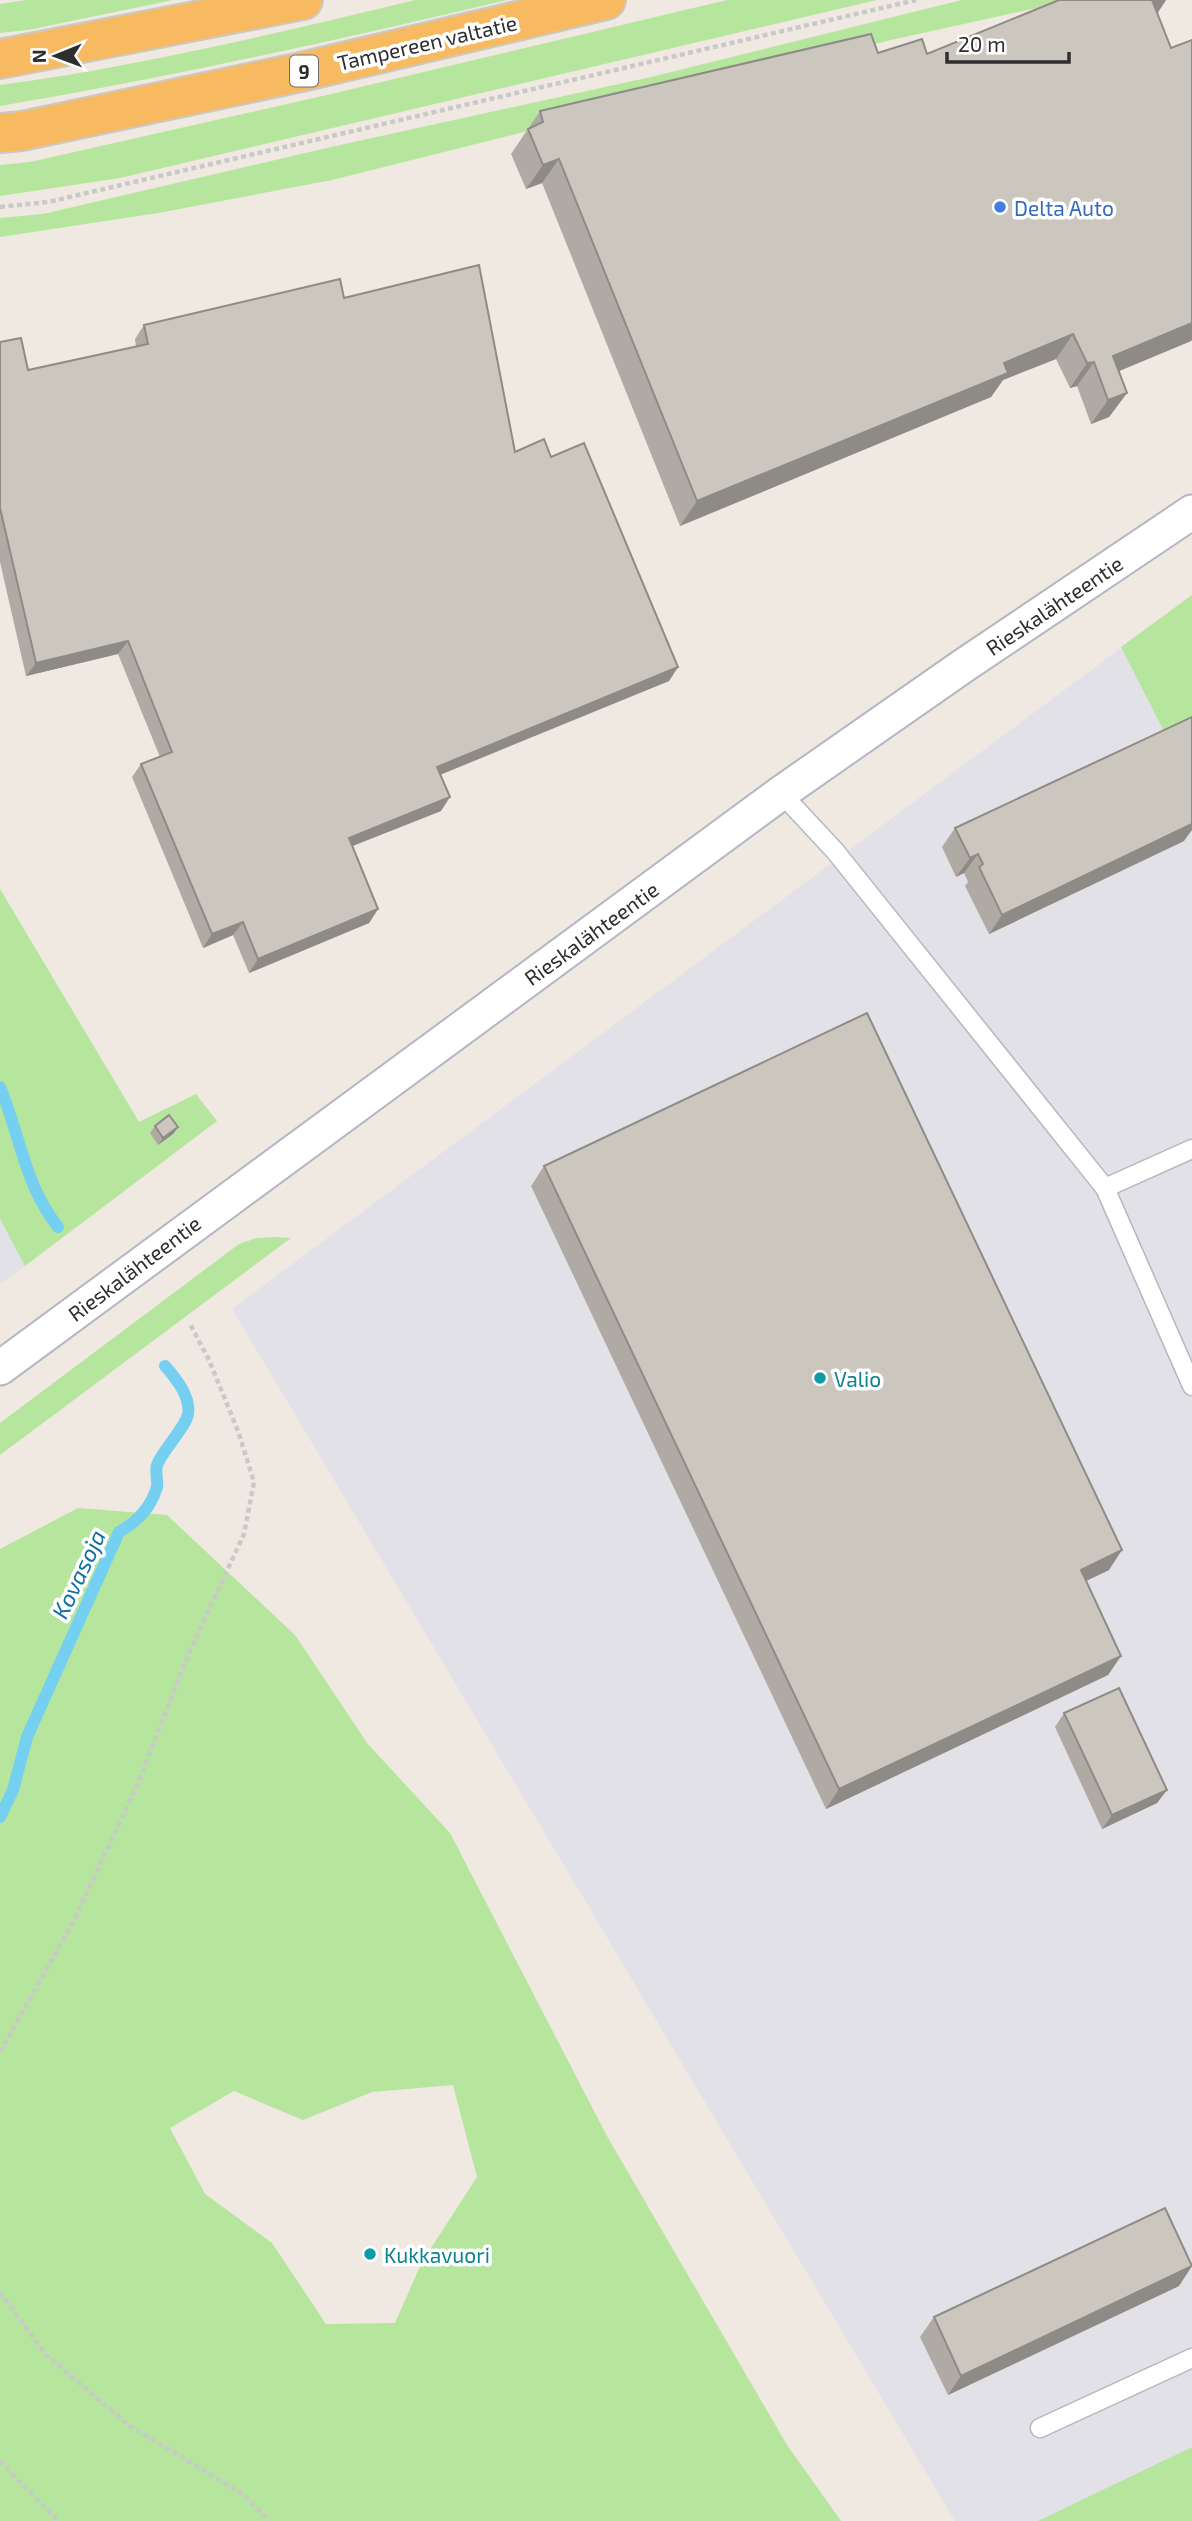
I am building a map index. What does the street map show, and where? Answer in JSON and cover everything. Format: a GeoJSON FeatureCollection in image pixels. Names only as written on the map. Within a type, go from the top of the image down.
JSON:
{"type":"FeatureCollection","features":[{"type":"Feature","properties":{"kind":"highway"},"geometry":{"type":"LineString","coordinates":[[0,59],[303,0]]}},
{"type":"Feature","properties":{"kind":"highway","name":"Tampereen valtatie"},"geometry":{"type":"LineString","coordinates":[[0,133],[22,131],[301,72],[606,0]]}},
{"type":"Feature","properties":{"kind":"street","name":"Rieskalähteentie"},"geometry":{"type":"LineString","coordinates":[[0,1368],[781,793],[1192,512]]}},
{"type":"Feature","properties":{"kind":"lane"},"geometry":{"type":"LineString","coordinates":[[781,793],[835,851],[1105,1188],[1192,1386]]}},
{"type":"Feature","properties":{"kind":"lane"},"geometry":{"type":"LineString","coordinates":[[1105,1188],[1192,1149]]}},
{"type":"Feature","properties":{"kind":"lane"},"geometry":{"type":"LineString","coordinates":[[1040,2428],[1192,2358]]}},
{"type":"Feature","properties":{"kind":"path"},"geometry":{"type":"LineString","coordinates":[[0,207],[48,202],[916,0]]}},
{"type":"Feature","properties":{"kind":"path"},"geometry":{"type":"LineString","coordinates":[[0,2052],[73,1922],[107,1850],[135,1790],[189,1653],[244,1534],[254,1482],[233,1419],[190,1324]]}},
{"type":"Feature","properties":{"kind":"path"},"geometry":{"type":"LineString","coordinates":[[0,2292],[46,2354],[130,2426],[241,2493],[270,2521]]}},
{"type":"Feature","properties":{"kind":"path"},"geometry":{"type":"LineString","coordinates":[[0,2461],[58,2521]]}},
{"type":"Feature","properties":{"kind":"shaded area"},"geometry":{"type":"Polygon","coordinates":[[[1192,595],[1192,2521],[955,2521],[232,1309],[1192,595]]]}},
{"type":"Feature","properties":{"kind":"shaded area"},"geometry":{"type":"Polygon","coordinates":[[[0,1219],[25,1266],[0,1284],[0,1219]]]}},
{"type":"Feature","properties":{"kind":"green space"},"geometry":{"type":"Polygon","coordinates":[[[26,0],[173,0],[28,30],[0,33],[0,4],[26,0]]]}},
{"type":"Feature","properties":{"kind":"green space"},"geometry":{"type":"Polygon","coordinates":[[[415,0],[507,0],[254,57],[0,106],[0,85],[157,58],[415,0]]]}},
{"type":"Feature","properties":{"kind":"green space"},"geometry":{"type":"Polygon","coordinates":[[[727,0],[877,0],[120,178],[0,196],[0,165],[30,162],[327,95],[727,0]]]}},
{"type":"Feature","properties":{"kind":"green space"},"geometry":{"type":"Polygon","coordinates":[[[962,0],[1073,0],[891,40],[332,180],[158,213],[0,237],[0,218],[43,214],[651,77],[962,0]]]}},
{"type":"Feature","properties":{"kind":"green space"},"geometry":{"type":"Polygon","coordinates":[[[1192,595],[1192,730],[1169,741],[1121,647],[1192,595]]]}},
{"type":"Feature","properties":{"kind":"green space"},"geometry":{"type":"Polygon","coordinates":[[[0,889],[139,1122],[196,1094],[217,1121],[25,1266],[0,1219],[0,889]]]}},
{"type":"Feature","properties":{"kind":"green space"},"geometry":{"type":"Polygon","coordinates":[[[257,1238],[291,1238],[0,1455],[0,1423],[239,1244],[257,1238]]]}},
{"type":"Feature","properties":{"kind":"green space"},"geometry":{"type":"Polygon","coordinates":[[[78,1508],[167,1515],[295,1635],[367,1743],[450,1833],[608,2138],[787,2445],[841,2521],[0,2521],[0,1549],[78,1508]],[[453,2085],[372,2092],[303,2120],[234,2091],[170,2128],[205,2194],[272,2243],[326,2324],[395,2323],[422,2262],[477,2177],[453,2085]]]}},
{"type":"Feature","properties":{"kind":"green space"},"geometry":{"type":"Polygon","coordinates":[[[1192,2447],[1192,2521],[1038,2521],[1192,2447]]]}},
{"type":"Feature","properties":{"kind":"building"},"geometry":{"type":"Polygon","coordinates":[[[1059,0],[1152,0],[1171,48],[1192,40],[1192,323],[1113,356],[1127,393],[1108,400],[1094,362],[1087,363],[1073,334],[1004,363],[1008,373],[697,501],[559,159],[543,165],[528,129],[543,122],[540,111],[871,34],[878,53],[922,39],[927,54],[1059,0]]]}},
{"type":"Feature","properties":{"kind":"building"},"geometry":{"type":"Polygon","coordinates":[[[479,265],[515,452],[544,439],[551,457],[584,443],[678,667],[437,767],[450,797],[349,838],[378,909],[258,959],[243,922],[212,934],[141,764],[172,752],[128,641],[36,663],[0,508],[0,342],[21,338],[28,370],[148,344],[144,325],[340,279],[344,298],[479,265]]]}},
{"type":"Feature","properties":{"kind":"building"},"geometry":{"type":"Polygon","coordinates":[[[1192,717],[1192,824],[1002,915],[979,867],[983,864],[978,854],[970,858],[955,828],[1192,717]]]}},
{"type":"Feature","properties":{"kind":"building","name":"Valio"},"geometry":{"type":"Polygon","coordinates":[[[867,1013],[1122,1550],[1081,1570],[1121,1656],[839,1789],[544,1166],[867,1013]]]}},
{"type":"Feature","properties":{"kind":"building"},"geometry":{"type":"Polygon","coordinates":[[[169,1115],[178,1127],[163,1138],[155,1126],[169,1115]]]}},
{"type":"Feature","properties":{"kind":"building"},"geometry":{"type":"Polygon","coordinates":[[[1119,1688],[1167,1790],[1112,1815],[1064,1713],[1119,1688]]]}},
{"type":"Feature","properties":{"kind":"building"},"geometry":{"type":"Polygon","coordinates":[[[1165,2208],[1192,2266],[961,2376],[934,2317],[1165,2208]]]}},
{"type":"Feature","properties":{"kind":"waterway","name":"Kovasoja"},"geometry":{"type":"LineString","coordinates":[[0,1087],[30,1177],[58,1227]]}},
{"type":"Feature","properties":{"kind":"waterway","name":"Kovasoja"},"geometry":{"type":"LineString","coordinates":[[0,1817],[13,1790],[27,1737],[119,1532],[132,1524],[147,1508],[157,1487],[157,1465],[188,1414],[185,1394],[165,1366]]}},
{"type":"Feature","properties":{"kind":"place","name":"Delta Auto"},"geometry":{"type":"Point","coordinates":[1000,207]}},
{"type":"Feature","properties":{"kind":"place","name":"Valio"},"geometry":{"type":"Point","coordinates":[820,1378]}},
{"type":"Feature","properties":{"kind":"place","name":"Kukkavuori"},"geometry":{"type":"Point","coordinates":[370,2254]}}]}
